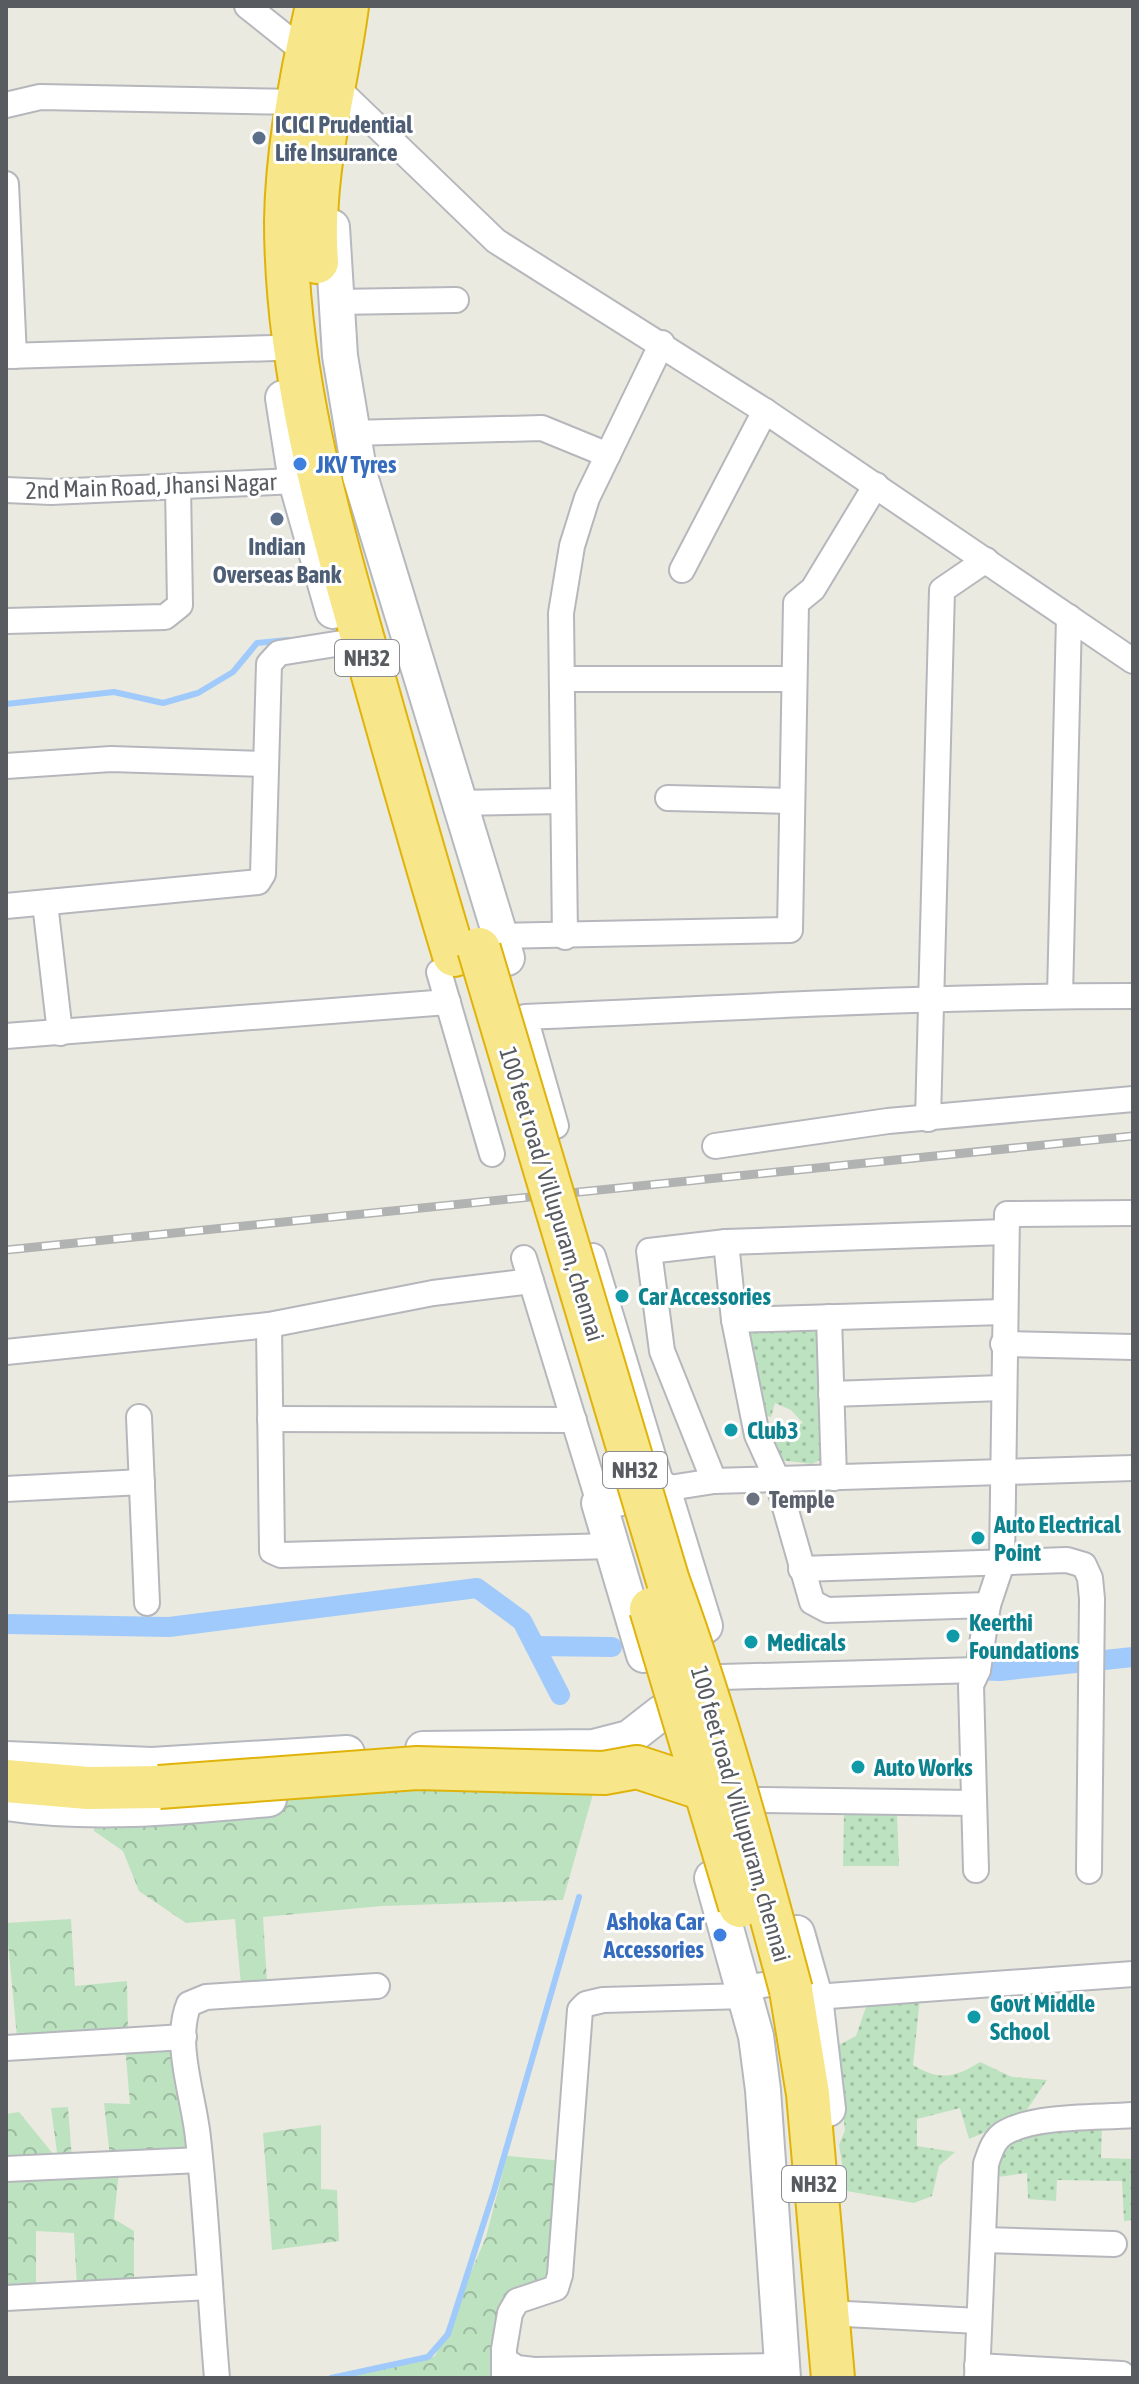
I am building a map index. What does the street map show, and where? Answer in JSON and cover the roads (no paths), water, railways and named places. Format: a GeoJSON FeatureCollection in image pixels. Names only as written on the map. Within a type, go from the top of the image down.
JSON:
{"type":"FeatureCollection","features":[{"type":"Feature","properties":{"kind":"highway","name":"100 feet road/ Villupuram, chennai"},"geometry":{"type":"LineString","coordinates":[[317,6],[301,213],[297,356],[318,480],[741,1803],[779,1991],[791,2374]]}},
{"type":"Feature","properties":{"kind":"highway","name":"100 feet road/ Villupuram, chennai"},"geometry":{"type":"LineString","coordinates":[[312,79],[347,6]]}},
{"type":"Feature","properties":{"kind":"highway","name":"100 feet road/ Villupuram, chennai"},"geometry":{"type":"LineString","coordinates":[[471,962],[670,1711],[704,1789],[779,1991],[807,2082],[833,2378]]}},
{"type":"Feature","properties":{"kind":"highway"},"geometry":{"type":"LineString","coordinates":[[637,1767],[670,1711]]}},
{"type":"Feature","properties":{"kind":"highway"},"geometry":{"type":"LineString","coordinates":[[6,1781],[88,1788],[159,1787],[417,1768],[604,1773],[637,1767],[704,1789]]}},
{"type":"Feature","properties":{"kind":"street"},"geometry":{"type":"LineString","coordinates":[[247,6],[312,79],[496,241],[662,343],[1133,661]]}},
{"type":"Feature","properties":{"kind":"street"},"geometry":{"type":"LineString","coordinates":[[6,105],[40,97],[312,79]]}},
{"type":"Feature","properties":{"kind":"street"},"geometry":{"type":"LineString","coordinates":[[6,184],[10,356],[275,348]]}},
{"type":"Feature","properties":{"kind":"street"},"geometry":{"type":"LineString","coordinates":[[471,962],[342,643],[296,481],[275,348],[268,256],[301,213],[328,214],[332,224],[336,302],[351,433],[457,803],[492,1154]]}},
{"type":"Feature","properties":{"kind":"street"},"geometry":{"type":"LineString","coordinates":[[336,302],[456,300]]}},
{"type":"Feature","properties":{"kind":"street"},"geometry":{"type":"LineString","coordinates":[[565,937],[561,613],[572,546],[587,498],[662,343]]}},
{"type":"Feature","properties":{"kind":"street"},"geometry":{"type":"LineString","coordinates":[[682,570],[765,411]]}},
{"type":"Feature","properties":{"kind":"street"},"geometry":{"type":"LineString","coordinates":[[351,433],[542,428],[608,455]]}},
{"type":"Feature","properties":{"kind":"street","name":"2nd Main Road, Jhansi Nagar"},"geometry":{"type":"LineString","coordinates":[[6,490],[296,481]]}},
{"type":"Feature","properties":{"kind":"street"},"geometry":{"type":"LineString","coordinates":[[6,1036],[60,1033],[471,962],[565,937],[790,930],[796,603],[813,589],[876,485]]}},
{"type":"Feature","properties":{"kind":"street"},"geometry":{"type":"LineString","coordinates":[[6,621],[165,617],[173,613],[180,605],[178,486]]}},
{"type":"Feature","properties":{"kind":"street"},"geometry":{"type":"LineString","coordinates":[[928,1119],[942,590],[986,560]]}},
{"type":"Feature","properties":{"kind":"street"},"geometry":{"type":"LineString","coordinates":[[1060,996],[1069,617]]}},
{"type":"Feature","properties":{"kind":"street"},"geometry":{"type":"LineString","coordinates":[[6,906],[258,882],[263,874],[271,658],[279,653],[342,643]]}},
{"type":"Feature","properties":{"kind":"street"},"geometry":{"type":"LineString","coordinates":[[562,679],[794,679]]}},
{"type":"Feature","properties":{"kind":"street"},"geometry":{"type":"LineString","coordinates":[[6,766],[111,759],[265,764]]}},
{"type":"Feature","properties":{"kind":"street"},"geometry":{"type":"LineString","coordinates":[[668,798],[792,801]]}},
{"type":"Feature","properties":{"kind":"street"},"geometry":{"type":"LineString","coordinates":[[457,803],[563,801]]}},
{"type":"Feature","properties":{"kind":"street"},"geometry":{"type":"LineString","coordinates":[[45,903],[60,1033]]}},
{"type":"Feature","properties":{"kind":"street"},"geometry":{"type":"LineString","coordinates":[[556,1126],[525,1017],[931,997],[1133,996]]}},
{"type":"Feature","properties":{"kind":"street"},"geometry":{"type":"LineString","coordinates":[[715,1146],[801,1131],[1133,1099]]}},
{"type":"Feature","properties":{"kind":"street"},"geometry":{"type":"LineString","coordinates":[[976,1870],[971,1685],[978,1670],[988,1605],[1002,1563],[1003,1312],[1007,1214],[1133,1213]]}},
{"type":"Feature","properties":{"kind":"street"},"geometry":{"type":"LineString","coordinates":[[714,1481],[662,1351],[649,1251],[726,1242],[1005,1232]]}},
{"type":"Feature","properties":{"kind":"street"},"geometry":{"type":"LineString","coordinates":[[726,1242],[734,1320],[757,1435],[777,1479],[812,1602],[827,1610],[988,1605]]}},
{"type":"Feature","properties":{"kind":"street"},"geometry":{"type":"LineString","coordinates":[[589,1243],[759,1800],[779,1991]]}},
{"type":"Feature","properties":{"kind":"street"},"geometry":{"type":"LineString","coordinates":[[524,1258],[612,1546],[670,1711],[779,1991],[826,2082],[852,2378]]}},
{"type":"Feature","properties":{"kind":"street"},"geometry":{"type":"LineString","coordinates":[[6,1352],[269,1325],[433,1293],[531,1281]]}},
{"type":"Feature","properties":{"kind":"street"},"geometry":{"type":"LineString","coordinates":[[734,1320],[1003,1312]]}},
{"type":"Feature","properties":{"kind":"street"},"geometry":{"type":"LineString","coordinates":[[829,1317],[834,1478]]}},
{"type":"Feature","properties":{"kind":"street"},"geometry":{"type":"LineString","coordinates":[[269,1325],[269,1542],[272,1551],[281,1555],[612,1546]]}},
{"type":"Feature","properties":{"kind":"street"},"geometry":{"type":"LineString","coordinates":[[1003,1344],[1133,1347]]}},
{"type":"Feature","properties":{"kind":"street"},"geometry":{"type":"LineString","coordinates":[[831,1394],[1002,1388]]}},
{"type":"Feature","properties":{"kind":"street"},"geometry":{"type":"LineString","coordinates":[[139,1417],[147,1603]]}},
{"type":"Feature","properties":{"kind":"street"},"geometry":{"type":"LineString","coordinates":[[270,1419],[574,1420]]}},
{"type":"Feature","properties":{"kind":"street"},"geometry":{"type":"LineString","coordinates":[[599,1503],[714,1481],[1133,1468]]}},
{"type":"Feature","properties":{"kind":"street"},"geometry":{"type":"LineString","coordinates":[[6,1489],[142,1482]]}},
{"type":"Feature","properties":{"kind":"street"},"geometry":{"type":"LineString","coordinates":[[801,1569],[1067,1560],[1084,1565],[1090,1578],[1092,1620],[1089,1871]]}},
{"type":"Feature","properties":{"kind":"street"},"geometry":{"type":"LineString","coordinates":[[721,1677],[978,1670]]}},
{"type":"Feature","properties":{"kind":"street"},"geometry":{"type":"LineString","coordinates":[[6,1759],[138,1765],[435,1748],[594,1747],[629,1738],[670,1711]]}},
{"type":"Feature","properties":{"kind":"street"},"geometry":{"type":"LineString","coordinates":[[6,1803],[75,1810],[139,1811],[407,1787],[528,1788],[547,1783],[558,1767],[560,1749]]}},
{"type":"Feature","properties":{"kind":"street"},"geometry":{"type":"LineString","coordinates":[[246,1759],[250,1801]]}},
{"type":"Feature","properties":{"kind":"street"},"geometry":{"type":"LineString","coordinates":[[759,1800],[974,1803]]}},
{"type":"Feature","properties":{"kind":"street"},"geometry":{"type":"LineString","coordinates":[[791,2374],[505,2370],[504,2349],[510,2313],[517,2301],[556,2288],[560,2275],[580,2010],[586,2004],[603,2000],[1133,1974]]}},
{"type":"Feature","properties":{"kind":"street"},"geometry":{"type":"LineString","coordinates":[[217,2378],[200,2160],[183,2018],[189,2004],[206,1997],[377,1986]]}},
{"type":"Feature","properties":{"kind":"street"},"geometry":{"type":"LineString","coordinates":[[6,2048],[184,2037]]}},
{"type":"Feature","properties":{"kind":"street"},"geometry":{"type":"LineString","coordinates":[[1122,2374],[977,2372],[978,2321],[986,2164],[991,2148],[1003,2133],[1031,2123],[1133,2115]]}},
{"type":"Feature","properties":{"kind":"street"},"geometry":{"type":"LineString","coordinates":[[6,2169],[200,2160]]}},
{"type":"Feature","properties":{"kind":"street"},"geometry":{"type":"LineString","coordinates":[[983,2240],[1114,2244]]}},
{"type":"Feature","properties":{"kind":"street"},"geometry":{"type":"LineString","coordinates":[[6,2298],[209,2287]]}},
{"type":"Feature","properties":{"kind":"street"},"geometry":{"type":"LineString","coordinates":[[846,2314],[978,2321]]}},
{"type":"Feature","properties":{"kind":"waterway"},"geometry":{"type":"LineString","coordinates":[[6,704],[114,692],[163,703],[198,693],[233,672],[257,643],[288,640]]}},
{"type":"Feature","properties":{"kind":"waterway"},"geometry":{"type":"LineString","coordinates":[[6,1624],[169,1627],[477,1588],[522,1621],[560,1695]]}},
{"type":"Feature","properties":{"kind":"waterway"},"geometry":{"type":"LineString","coordinates":[[535,1646],[612,1647]]}},
{"type":"Feature","properties":{"kind":"waterway"},"geometry":{"type":"LineString","coordinates":[[965,1670],[1000,1671],[1133,1657]]}},
{"type":"Feature","properties":{"kind":"waterway"},"geometry":{"type":"LineString","coordinates":[[331,2378],[428,2357],[448,2334],[494,2191],[579,1897]]}},
{"type":"Feature","properties":{"kind":"railway"},"geometry":{"type":"LineString","coordinates":[[6,1250],[1133,1136]]}},
{"type":"Feature","properties":{"kind":"place","name":"ICICI Prudential Life Insurance"},"geometry":{"type":"Point","coordinates":[259,138]}},
{"type":"Feature","properties":{"kind":"place","name":"JKV Tyres"},"geometry":{"type":"Point","coordinates":[300,464]}},
{"type":"Feature","properties":{"kind":"place","name":"Indian Overseas Bank"},"geometry":{"type":"Point","coordinates":[277,519]}},
{"type":"Feature","properties":{"kind":"place","name":"Car Accessories"},"geometry":{"type":"Point","coordinates":[622,1296]}},
{"type":"Feature","properties":{"kind":"place","name":"Club3"},"geometry":{"type":"Point","coordinates":[731,1430]}},
{"type":"Feature","properties":{"kind":"place","name":"Temple"},"geometry":{"type":"Point","coordinates":[753,1499]}},
{"type":"Feature","properties":{"kind":"place","name":"Auto Electrical Point"},"geometry":{"type":"Point","coordinates":[978,1538]}},
{"type":"Feature","properties":{"kind":"place","name":"Keerthi Foundations"},"geometry":{"type":"Point","coordinates":[953,1636]}},
{"type":"Feature","properties":{"kind":"place","name":"Medicals"},"geometry":{"type":"Point","coordinates":[751,1642]}},
{"type":"Feature","properties":{"kind":"place","name":"Auto Works"},"geometry":{"type":"Point","coordinates":[858,1767]}},
{"type":"Feature","properties":{"kind":"place","name":"Ashoka Car Accessories"},"geometry":{"type":"Point","coordinates":[720,1935]}},
{"type":"Feature","properties":{"kind":"place","name":"Govt Middle School"},"geometry":{"type":"Point","coordinates":[974,2017]}}]}
